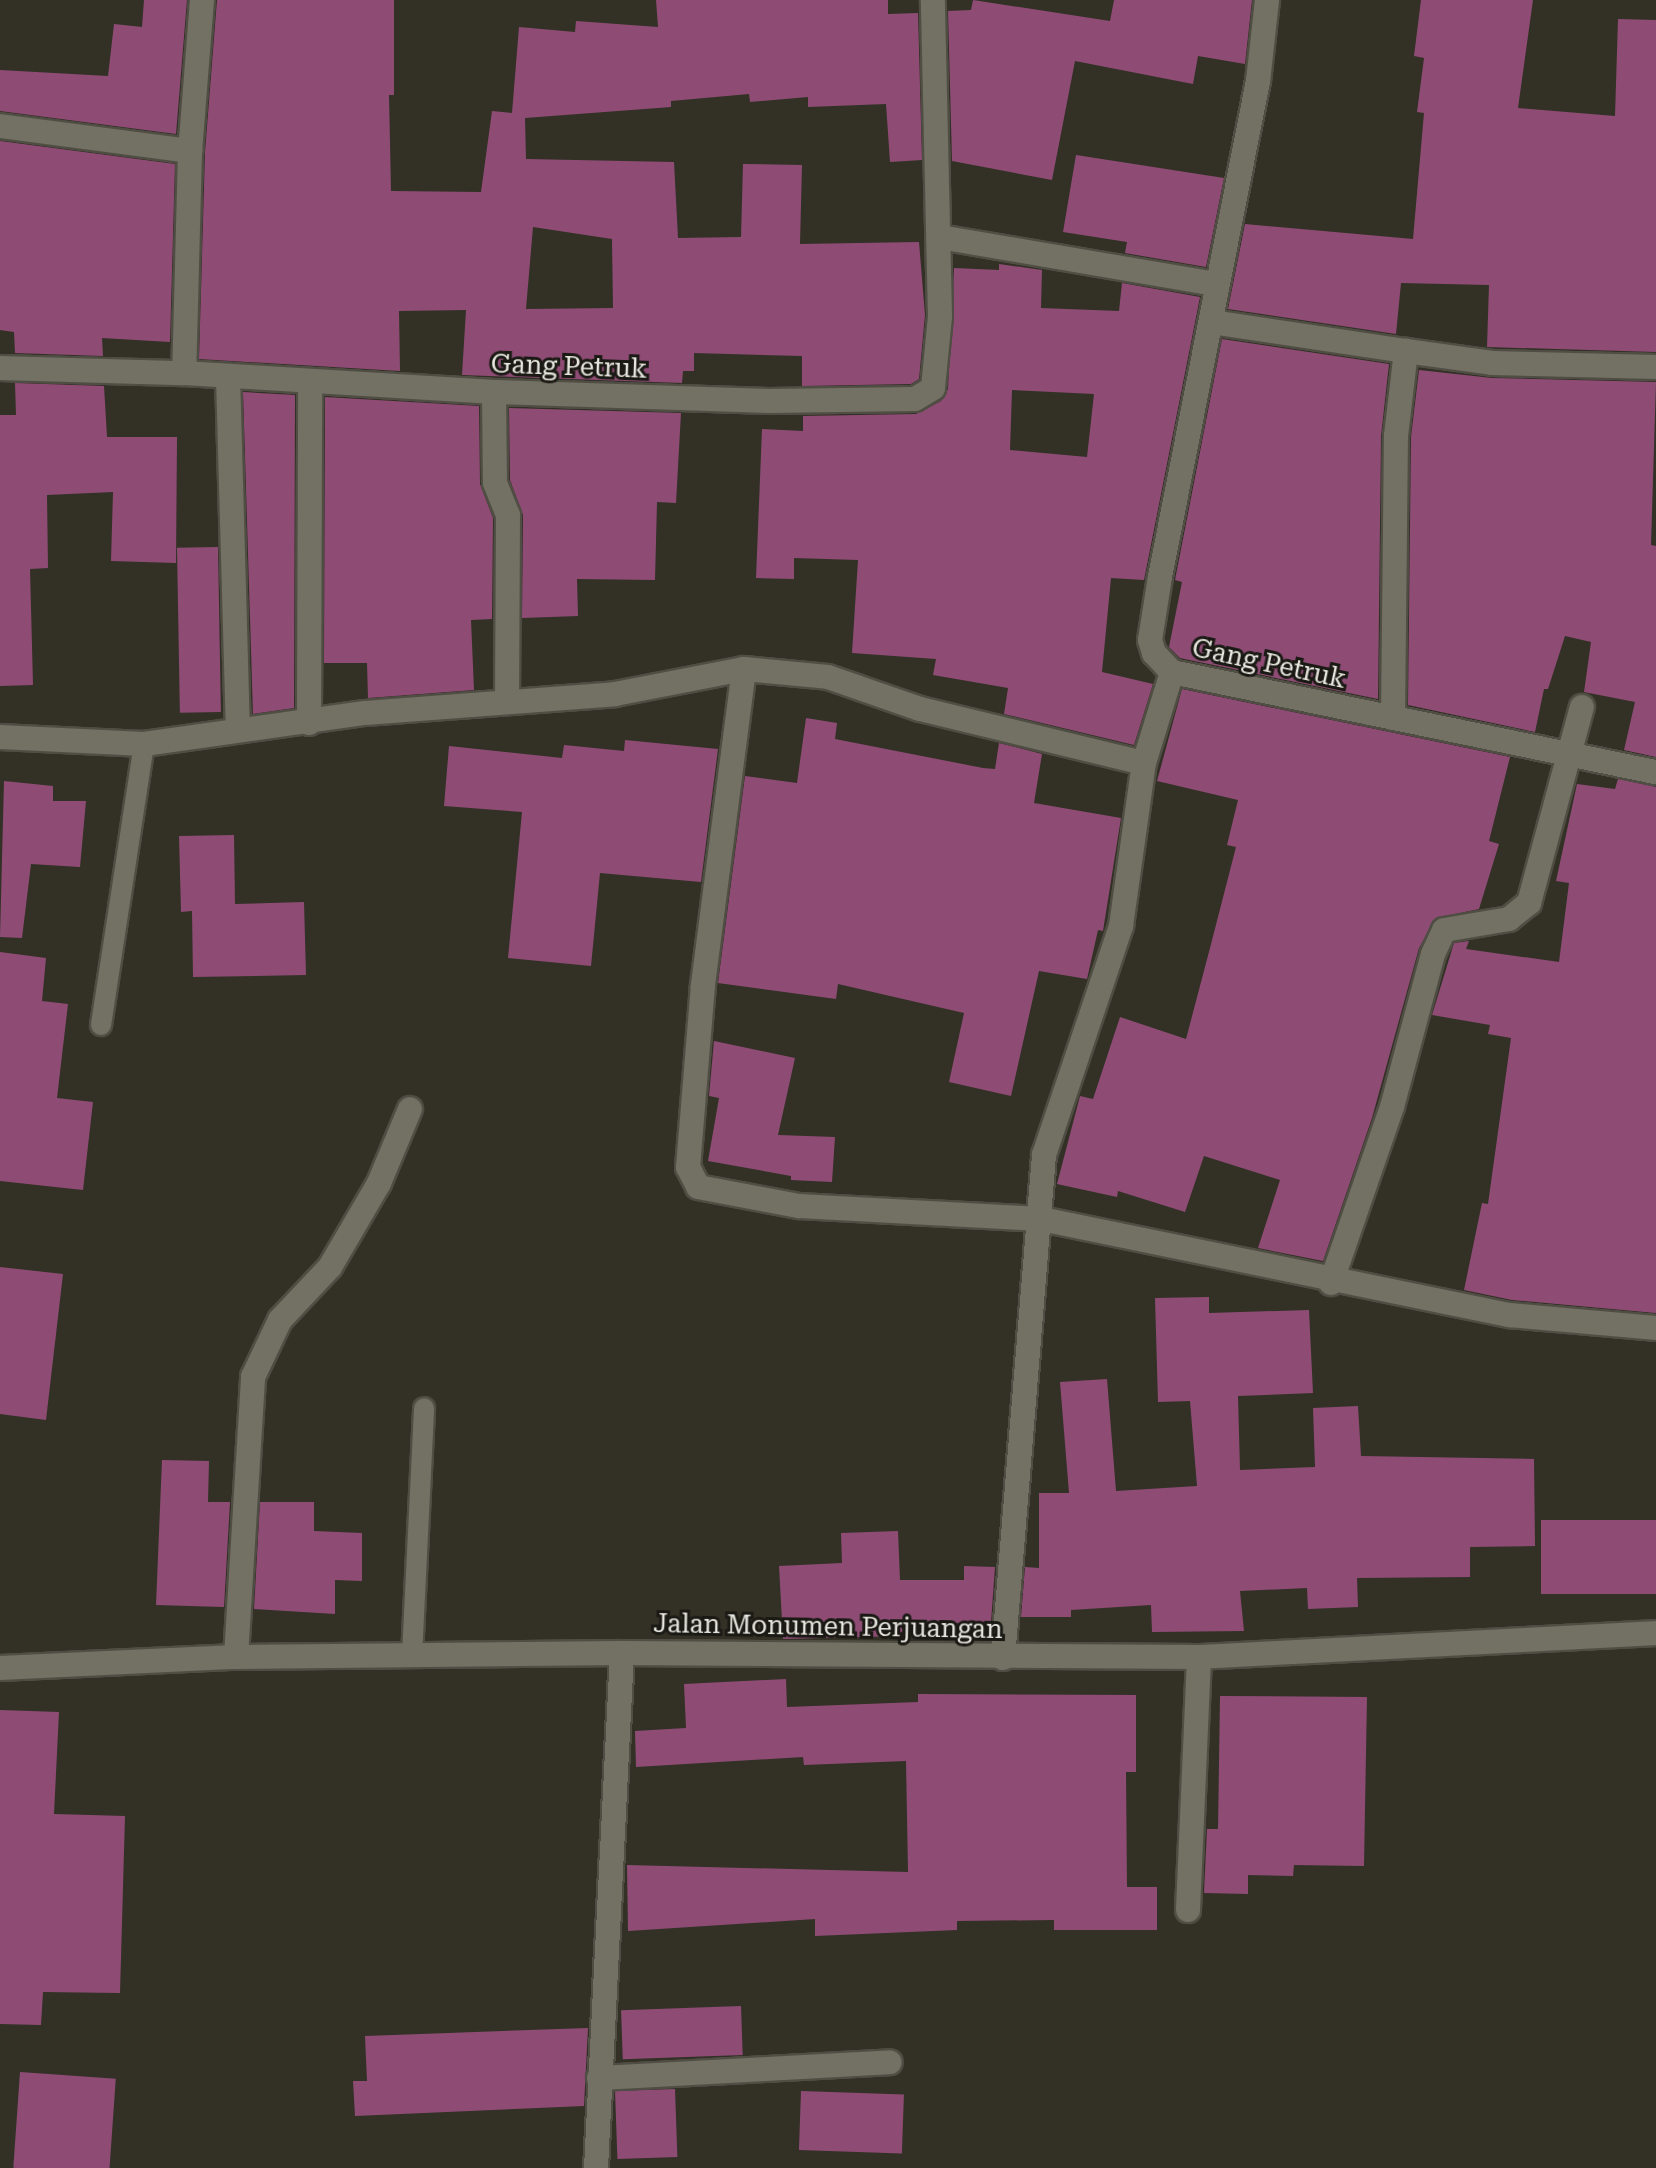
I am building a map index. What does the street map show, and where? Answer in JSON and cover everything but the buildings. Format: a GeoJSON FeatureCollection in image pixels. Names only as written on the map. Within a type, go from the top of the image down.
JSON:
{"type":"FeatureCollection","features":[{"type":"Feature","properties":{"kind":"street"},"geometry":{"type":"LineString","coordinates":[[184,373],[190,151],[202,0]]}},
{"type":"Feature","properties":{"kind":"street","name":"Gang Petruk"},"geometry":{"type":"LineString","coordinates":[[0,368],[184,373],[494,392],[769,401],[927,396],[937,368],[940,237],[933,0]]}},
{"type":"Feature","properties":{"kind":"street","name":"Gang Petruk"},"geometry":{"type":"LineString","coordinates":[[1267,0],[1258,81],[1216,284],[1150,640],[1160,663],[1172,672],[1569,757],[1656,772]]}},
{"type":"Feature","properties":{"kind":"street"},"geometry":{"type":"LineString","coordinates":[[0,126],[190,151]]}},
{"type":"Feature","properties":{"kind":"street"},"geometry":{"type":"LineString","coordinates":[[940,237],[1216,284]]}},
{"type":"Feature","properties":{"kind":"street"},"geometry":{"type":"LineString","coordinates":[[1211,322],[1492,363],[1656,367]]}},
{"type":"Feature","properties":{"kind":"street"},"geometry":{"type":"LineString","coordinates":[[1393,718],[1395,462],[1406,351]]}},
{"type":"Feature","properties":{"kind":"street"},"geometry":{"type":"LineString","coordinates":[[228,376],[238,730]]}},
{"type":"Feature","properties":{"kind":"street"},"geometry":{"type":"LineString","coordinates":[[309,723],[310,381]]}},
{"type":"Feature","properties":{"kind":"street"},"geometry":{"type":"LineString","coordinates":[[494,392],[495,483],[508,515],[507,702]]}},
{"type":"Feature","properties":{"kind":"street"},"geometry":{"type":"LineString","coordinates":[[0,737],[144,744],[238,730],[615,694],[744,669],[828,677],[920,709],[1144,763]]}},
{"type":"Feature","properties":{"kind":"street"},"geometry":{"type":"LineString","coordinates":[[744,669],[703,985],[690,1177],[698,1187],[799,1206],[1041,1219],[1287,1268],[1331,1283],[1510,1315],[1656,1328]]}},
{"type":"Feature","properties":{"kind":"street"},"geometry":{"type":"LineString","coordinates":[[1003,1658],[1044,1155],[1121,926],[1144,763],[1172,672]]}},
{"type":"Feature","properties":{"kind":"street"},"geometry":{"type":"LineString","coordinates":[[1331,1283],[1392,1107],[1433,954],[1444,930],[1509,919],[1529,903],[1582,707]]}},
{"type":"Feature","properties":{"kind":"street"},"geometry":{"type":"LineString","coordinates":[[236,1657],[253,1377],[280,1320],[330,1267],[379,1183],[410,1109]]}},
{"type":"Feature","properties":{"kind":"street","name":"Jalan Monumen Perjuangan"},"geometry":{"type":"LineString","coordinates":[[0,1668],[236,1657],[622,1653],[1199,1657],[1656,1633]]}},
{"type":"Feature","properties":{"kind":"street"},"geometry":{"type":"LineString","coordinates":[[596,2168],[622,1653]]}},
{"type":"Feature","properties":{"kind":"street"},"geometry":{"type":"LineString","coordinates":[[1188,1910],[1199,1657]]}},
{"type":"Feature","properties":{"kind":"street"},"geometry":{"type":"LineString","coordinates":[[599,2078],[890,2062]]}},
{"type":"Feature","properties":{"kind":"lane"},"geometry":{"type":"LineString","coordinates":[[101,1025],[144,744]]}},
{"type":"Feature","properties":{"kind":"lane"},"geometry":{"type":"LineString","coordinates":[[412,1656],[424,1408]]}}]}
